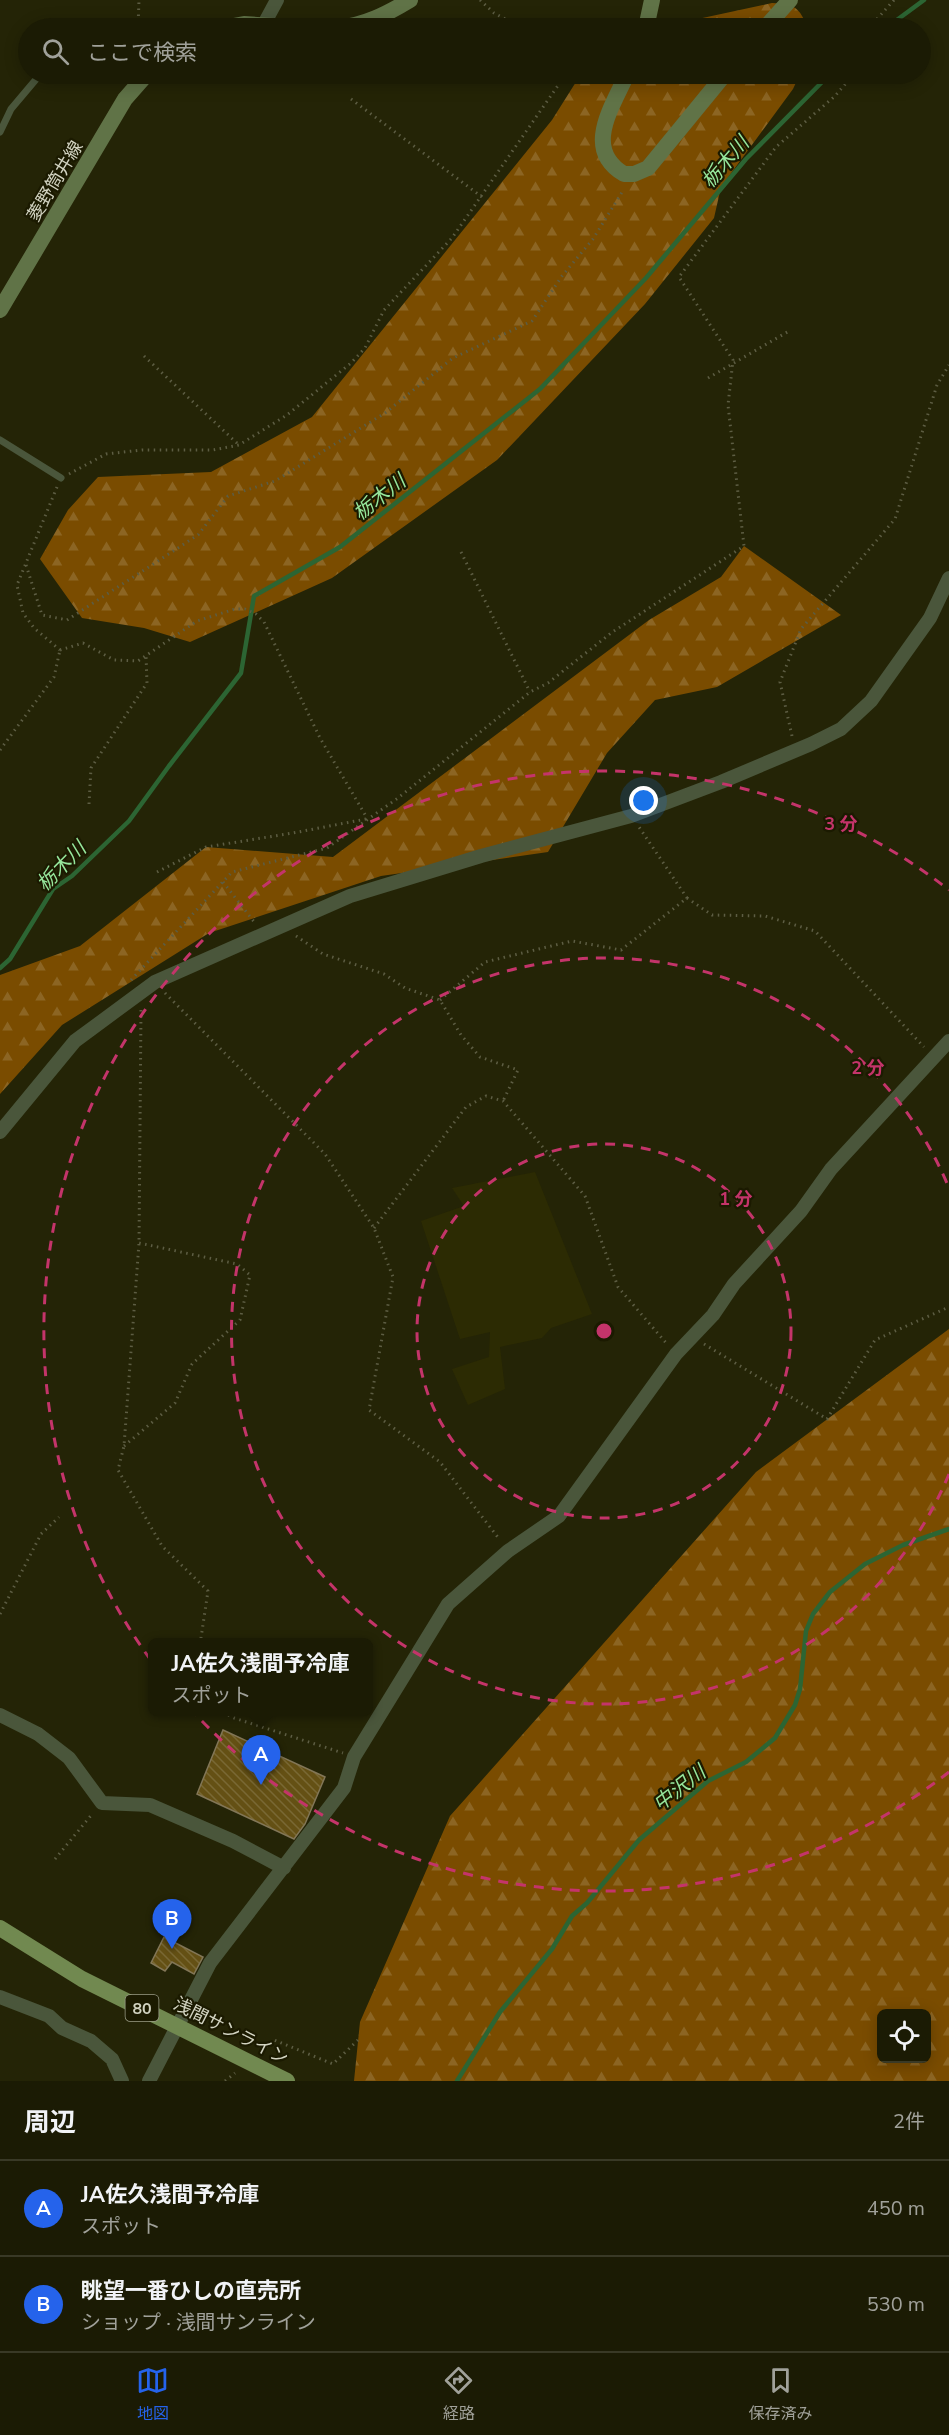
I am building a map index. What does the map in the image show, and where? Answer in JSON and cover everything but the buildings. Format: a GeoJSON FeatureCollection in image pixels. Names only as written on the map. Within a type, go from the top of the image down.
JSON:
{"type":"FeatureCollection","features":[{"type":"Feature","properties":{"kind":"main road"},"geometry":{"type":"LineString","coordinates":[[379,18],[410,0]]}},
{"type":"Feature","properties":{"kind":"main road"},"geometry":{"type":"LineString","coordinates":[[648,18],[652,0]]}},
{"type":"Feature","properties":{"kind":"main road"},"geometry":{"type":"LineString","coordinates":[[774,18],[790,0]]}},
{"type":"Feature","properties":{"kind":"main road","name":"菱野筒井線"},"geometry":{"type":"LineString","coordinates":[[0,310],[122,106],[139,84]]}},
{"type":"Feature","properties":{"kind":"main road"},"geometry":{"type":"LineString","coordinates":[[623,84],[602,133],[602,140],[610,162],[624,174],[634,174],[648,168],[717,84]]}},
{"type":"Feature","properties":{"kind":"main road","name":"浅間サンライン"},"geometry":{"type":"LineString","coordinates":[[0,1928],[82,1979],[287,2081]]}},
{"type":"Feature","properties":{"kind":"street"},"geometry":{"type":"LineString","coordinates":[[267,18],[277,0]]}},
{"type":"Feature","properties":{"kind":"street"},"geometry":{"type":"LineString","coordinates":[[0,1132],[75,1041],[135,986],[154,982],[350,896],[481,856],[631,816],[721,783],[841,729],[871,701],[930,618],[949,578]]}},
{"type":"Feature","properties":{"kind":"street"},"geometry":{"type":"LineString","coordinates":[[149,2081],[210,1963],[344,1788],[354,1757],[448,1604],[508,1551],[559,1516],[676,1354],[713,1316],[734,1284],[801,1210],[831,1169],[949,1041]]}},
{"type":"Feature","properties":{"kind":"street"},"geometry":{"type":"LineString","coordinates":[[0,1715],[38,1734],[69,1758],[102,1803],[150,1805],[233,1841],[284,1868]]}},
{"type":"Feature","properties":{"kind":"street"},"geometry":{"type":"LineString","coordinates":[[0,1997],[49,2016],[62,2028],[91,2041],[112,2059],[122,2081]]}},
{"type":"Feature","properties":{"kind":"lane"},"geometry":{"type":"LineString","coordinates":[[0,132],[11,109],[31,84]]}},
{"type":"Feature","properties":{"kind":"lane"},"geometry":{"type":"LineString","coordinates":[[0,440],[61,478]]}},
{"type":"Feature","properties":{"kind":"path"},"geometry":{"type":"LineString","coordinates":[[138,18],[139,0]]}},
{"type":"Feature","properties":{"kind":"path"},"geometry":{"type":"LineString","coordinates":[[480,0],[503,18]]}},
{"type":"Feature","properties":{"kind":"path"},"geometry":{"type":"LineString","coordinates":[[878,18],[894,0]]}},
{"type":"Feature","properties":{"kind":"path"},"geometry":{"type":"LineString","coordinates":[[60,650],[34,628],[22,613],[17,585],[61,478],[106,454],[142,450],[213,450],[239,445],[287,415],[351,363],[365,348],[384,310],[452,238],[559,84]]}},
{"type":"Feature","properties":{"kind":"path"},"geometry":{"type":"LineString","coordinates":[[201,1638],[208,1591],[162,1546],[118,1470],[124,1446],[139,1243],[135,986],[232,872],[327,848],[398,798],[530,692],[548,682],[611,633],[744,546],[728,405],[733,360],[679,277],[776,147],[835,96],[845,84]]}},
{"type":"Feature","properties":{"kind":"path"},"geometry":{"type":"LineString","coordinates":[[351,99],[482,197]]}},
{"type":"Feature","properties":{"kind":"path"},"geometry":{"type":"LineString","coordinates":[[26,564],[42,615],[67,620],[198,535],[228,496],[275,481],[385,413],[453,358],[532,321],[562,276],[593,239],[634,174]]}},
{"type":"Feature","properties":{"kind":"path"},"geometry":{"type":"LineString","coordinates":[[708,378],[789,331]]}},
{"type":"Feature","properties":{"kind":"path"},"geometry":{"type":"LineString","coordinates":[[144,356],[239,445]]}},
{"type":"Feature","properties":{"kind":"path"},"geometry":{"type":"LineString","coordinates":[[795,750],[780,682],[801,629],[895,519],[937,385],[949,365]]}},
{"type":"Feature","properties":{"kind":"path"},"geometry":{"type":"LineString","coordinates":[[461,552],[530,692]]}},
{"type":"Feature","properties":{"kind":"path"},"geometry":{"type":"LineString","coordinates":[[60,650],[83,643],[114,660],[138,661],[197,621],[235,609],[245,609],[256,614],[264,622],[320,738],[367,818]]}},
{"type":"Feature","properties":{"kind":"path"},"geometry":{"type":"LineString","coordinates":[[0,750],[54,677],[60,650]]}},
{"type":"Feature","properties":{"kind":"path"},"geometry":{"type":"LineString","coordinates":[[88,804],[91,768],[147,683],[146,655]]}},
{"type":"Feature","properties":{"kind":"path"},"geometry":{"type":"LineString","coordinates":[[631,816],[687,898],[712,915],[765,916],[815,931],[934,1057]]}},
{"type":"Feature","properties":{"kind":"path"},"geometry":{"type":"LineString","coordinates":[[157,872],[206,847],[367,818]]}},
{"type":"Feature","properties":{"kind":"path"},"geometry":{"type":"LineString","coordinates":[[223,882],[265,935]]}},
{"type":"Feature","properties":{"kind":"path"},"geometry":{"type":"LineString","coordinates":[[440,1000],[485,962],[572,941],[621,950],[687,898]]}},
{"type":"Feature","properties":{"kind":"path"},"geometry":{"type":"LineString","coordinates":[[282,927],[323,954],[384,974],[405,988],[440,1000],[461,1035],[480,1057],[518,1070],[503,1101]]}},
{"type":"Feature","properties":{"kind":"path"},"geometry":{"type":"LineString","coordinates":[[154,982],[325,1154],[374,1228],[393,1277],[369,1410],[440,1462],[508,1551]]}},
{"type":"Feature","properties":{"kind":"path"},"geometry":{"type":"LineString","coordinates":[[374,1228],[466,1107],[486,1096],[503,1101],[585,1196],[618,1287],[676,1354]]}},
{"type":"Feature","properties":{"kind":"path"},"geometry":{"type":"LineString","coordinates":[[124,1446],[175,1403],[192,1364],[240,1320],[250,1275],[237,1264],[139,1243]]}},
{"type":"Feature","properties":{"kind":"path"},"geometry":{"type":"LineString","coordinates":[[692,1337],[827,1419],[874,1340],[949,1307]]}},
{"type":"Feature","properties":{"kind":"path"},"geometry":{"type":"LineString","coordinates":[[0,1614],[41,1533],[59,1517]]}},
{"type":"Feature","properties":{"kind":"path"},"geometry":{"type":"LineString","coordinates":[[230,1716],[354,1757]]}},
{"type":"Feature","properties":{"kind":"path"},"geometry":{"type":"LineString","coordinates":[[55,1859],[102,1803]]}},
{"type":"Feature","properties":{"kind":"path"},"geometry":{"type":"LineString","coordinates":[[258,2054],[274,2040],[333,2064],[358,2040]]}},
{"type":"Feature","properties":{"kind":"path"},"geometry":{"type":"LineString","coordinates":[[226,2081],[242,2067]]}},
{"type":"Feature","properties":{"kind":"shaded area"},"geometry":{"type":"Polygon","coordinates":[[[535,1172],[592,1314],[551,1328],[542,1338],[500,1347],[505,1389],[468,1405],[452,1369],[489,1357],[490,1332],[460,1339],[421,1221],[464,1206],[452,1188],[535,1172]]]}},
{"type":"Feature","properties":{"kind":"green space"},"geometry":{"type":"Polygon","coordinates":[[[772,3],[791,6],[799,11],[803,18],[702,18],[772,3]]]}},
{"type":"Feature","properties":{"kind":"green space"},"geometry":{"type":"Polygon","coordinates":[[[575,84],[795,84],[721,187],[714,218],[645,304],[497,460],[332,578],[190,642],[144,628],[82,618],[40,559],[68,510],[98,477],[211,472],[312,417],[552,120],[575,84]]]}},
{"type":"Feature","properties":{"kind":"green space"},"geometry":{"type":"Polygon","coordinates":[[[744,546],[841,615],[717,687],[655,700],[607,753],[548,852],[381,876],[209,933],[62,1025],[0,1094],[0,975],[80,946],[206,847],[333,857],[649,620],[721,577],[744,546]]]}},
{"type":"Feature","properties":{"kind":"green space"},"geometry":{"type":"Polygon","coordinates":[[[949,1329],[949,2081],[354,2081],[360,2022],[450,1816],[756,1472],[949,1329]]]}},
{"type":"Feature","properties":{"kind":"waterway","name":"栃木川"},"geometry":{"type":"LineString","coordinates":[[900,18],[924,0]]}},
{"type":"Feature","properties":{"kind":"waterway","name":"栃木川"},"geometry":{"type":"LineString","coordinates":[[0,968],[10,959],[53,889],[72,876],[129,821],[241,673],[254,596],[340,547],[540,389],[646,278],[746,159],[820,84]]}},
{"type":"Feature","properties":{"kind":"waterway","name":"中沢川"},"geometry":{"type":"LineString","coordinates":[[457,2081],[500,2012],[552,1949],[572,1916],[587,1903],[639,1840],[708,1781],[746,1762],[775,1738],[795,1705],[800,1689],[806,1631],[813,1614],[830,1592],[865,1564],[903,1545],[949,1529]]}},
{"type":"Feature","properties":{"kind":"place","name":"JA佐久浅間予冷庫"},"geometry":{"type":"Point","coordinates":[261,1785]}},
{"type":"Feature","properties":{"kind":"place","name":"眺望一番ひしの直売所"},"geometry":{"type":"Point","coordinates":[172,1949]}}]}
